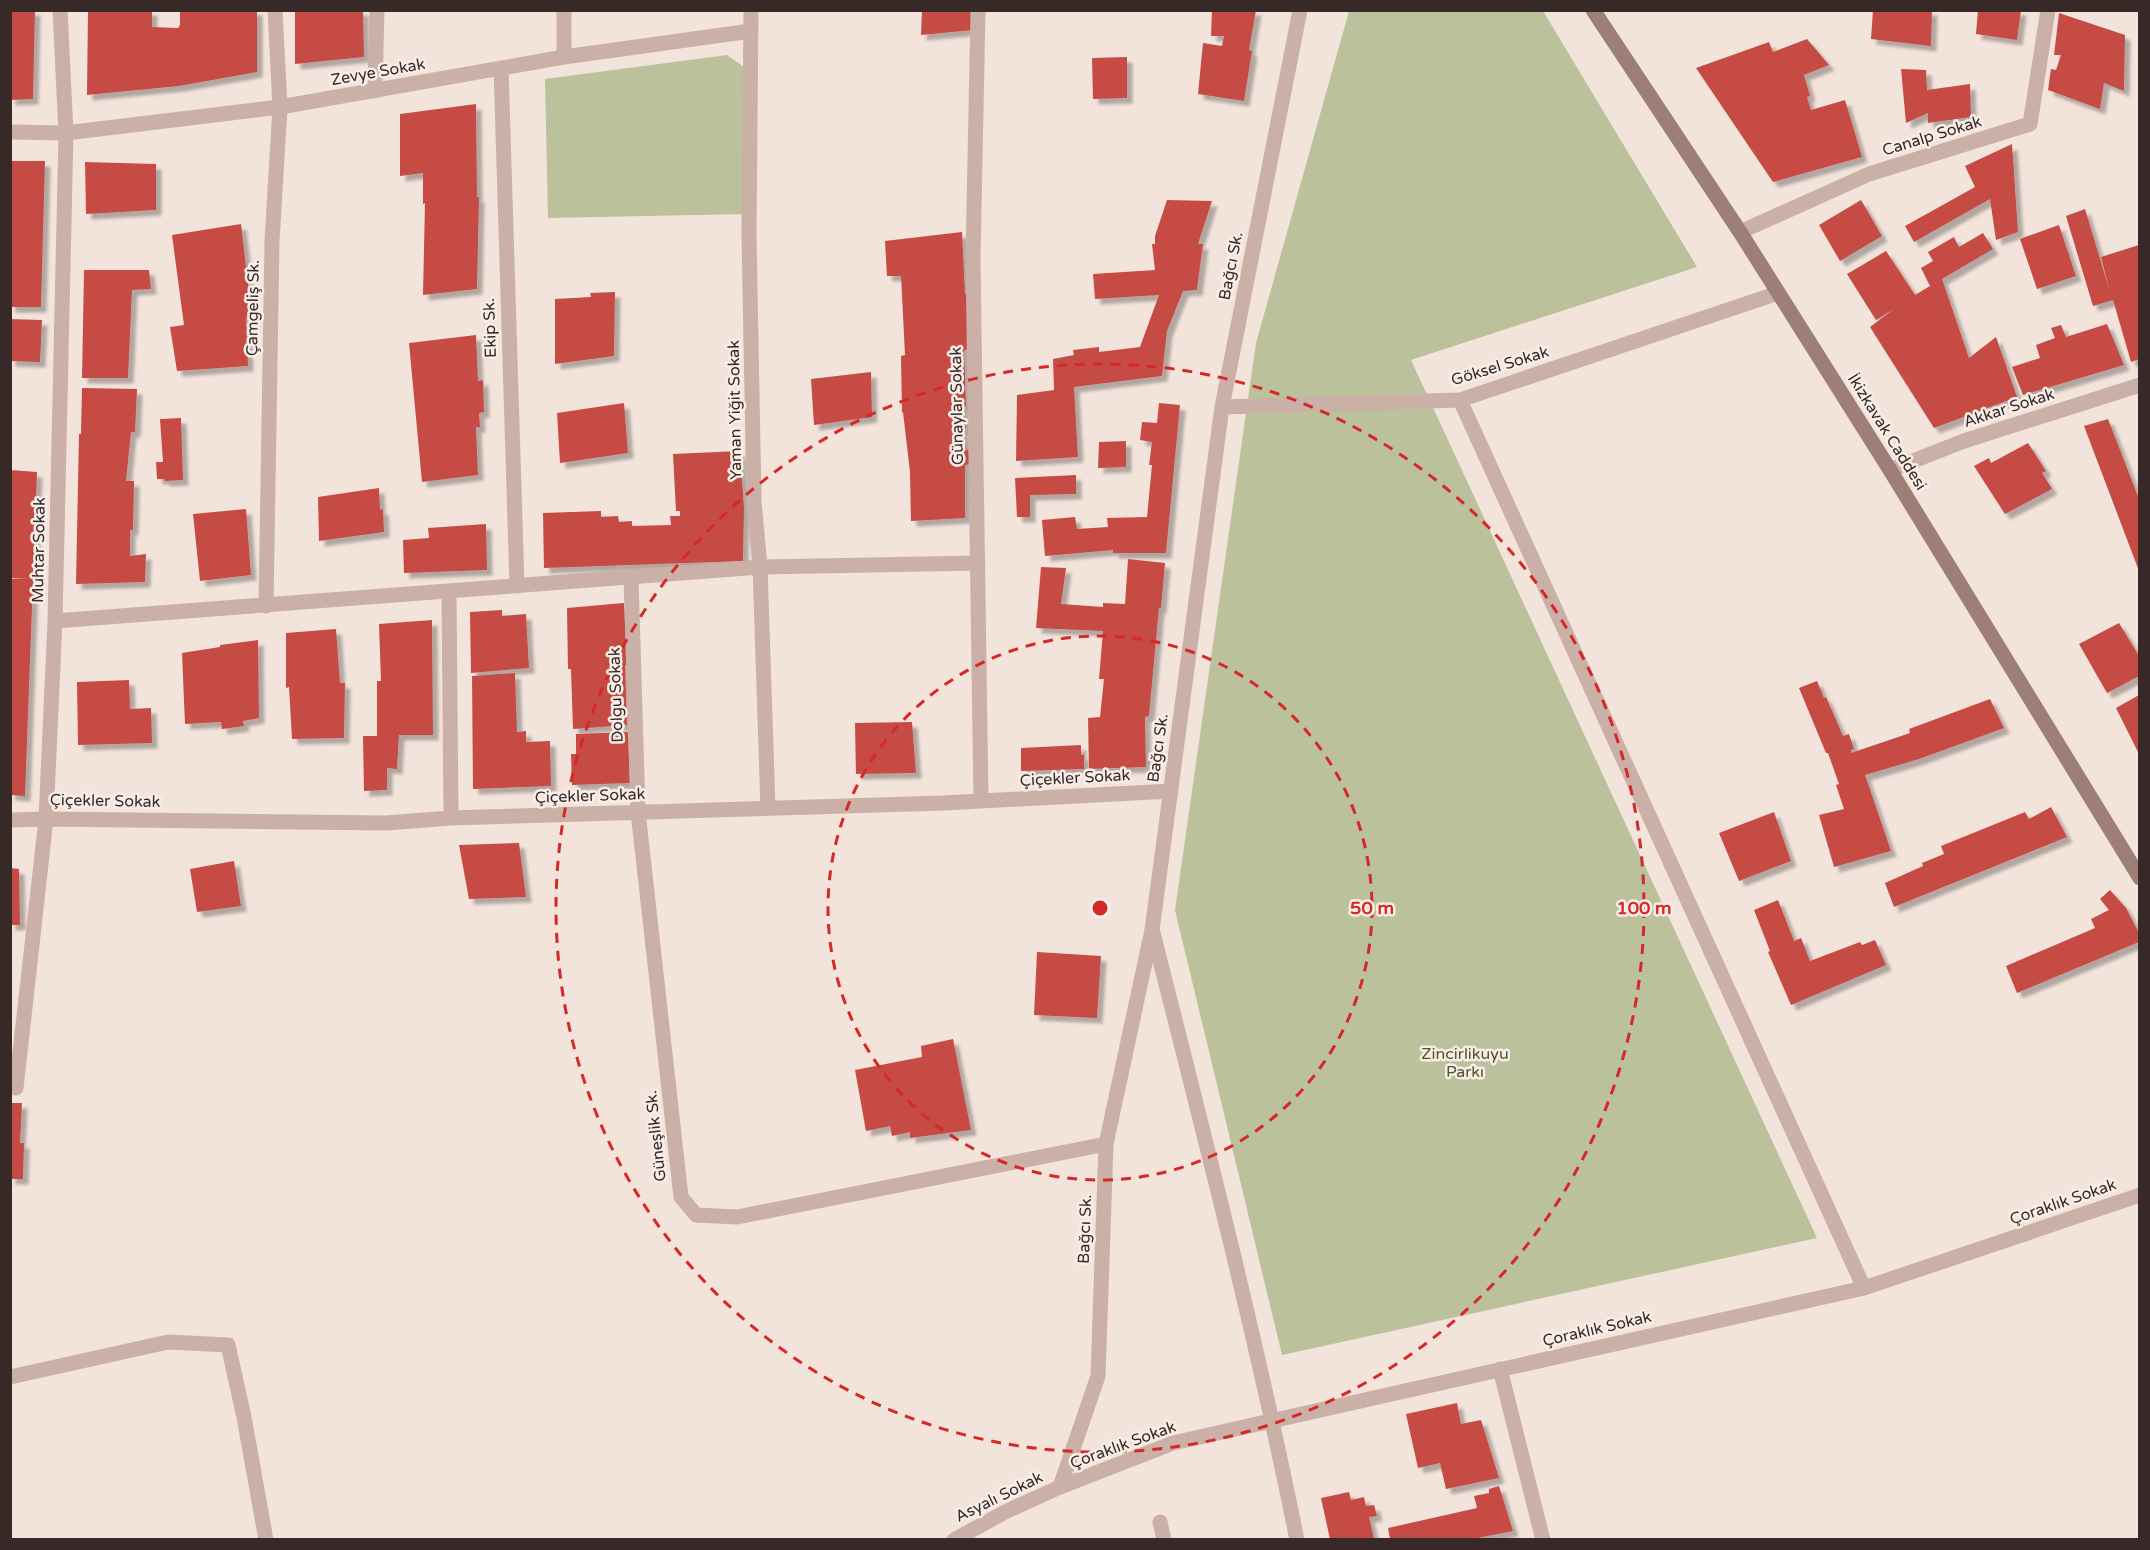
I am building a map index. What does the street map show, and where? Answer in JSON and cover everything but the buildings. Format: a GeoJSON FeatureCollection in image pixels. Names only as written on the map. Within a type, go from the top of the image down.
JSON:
{"type":"FeatureCollection","features":[{"type":"Feature","properties":{"kind":"street","name":"Muhtar Sokak"},"geometry":{"type":"LineString","coordinates":[[16,1088],[46,819],[56,621],[66,133],[60,10]]}},
{"type":"Feature","properties":{"kind":"street","name":"Çamgeliş Sk."},"geometry":{"type":"LineString","coordinates":[[266,606],[272,242],[280,107],[275,10]]}},
{"type":"Feature","properties":{"kind":"street"},"geometry":{"type":"LineString","coordinates":[[375,91],[376,10]]}},
{"type":"Feature","properties":{"kind":"street"},"geometry":{"type":"LineString","coordinates":[[564,10],[564,57]]}},
{"type":"Feature","properties":{"kind":"street","name":"Yaman Yiğit Sokak"},"geometry":{"type":"LineString","coordinates":[[751,10],[749,246],[754,501],[760,567],[768,808]]}},
{"type":"Feature","properties":{"kind":"street","name":"Günaylar Sokak"},"geometry":{"type":"LineString","coordinates":[[978,10],[973,259],[981,801]]}},
{"type":"Feature","properties":{"kind":"street","name":"Bağcı Sk."},"geometry":{"type":"LineString","coordinates":[[1060,1487],[1098,1376],[1106,1144],[1152,930],[1222,407],[1300,10]]}},
{"type":"Feature","properties":{"kind":"street","name":"İkizkavak Caddesi"},"geometry":{"type":"LineString","coordinates":[[1593,10],[1740,232],[1890,470],[2139,878]]}},
{"type":"Feature","properties":{"kind":"street","name":"Canalp Sokak"},"geometry":{"type":"LineString","coordinates":[[1740,232],[1869,174],[2030,124],[2048,10]]}},
{"type":"Feature","properties":{"kind":"street","name":"Zevye Sokak"},"geometry":{"type":"LineString","coordinates":[[10,132],[66,133],[280,107],[564,57],[751,31]]}},
{"type":"Feature","properties":{"kind":"street","name":"Ekip Sk."},"geometry":{"type":"LineString","coordinates":[[501,69],[517,586]]}},
{"type":"Feature","properties":{"kind":"street","name":"Göksel Sokak"},"geometry":{"type":"LineString","coordinates":[[1222,407],[1460,400],[1778,293]]}},
{"type":"Feature","properties":{"kind":"street","name":"Akkar Sokak"},"geometry":{"type":"LineString","coordinates":[[1890,470],[1964,441],[2139,385]]}},
{"type":"Feature","properties":{"kind":"street"},"geometry":{"type":"LineString","coordinates":[[1460,400],[1864,1287]]}},
{"type":"Feature","properties":{"kind":"street"},"geometry":{"type":"LineString","coordinates":[[56,621],[760,567],[978,563]]}},
{"type":"Feature","properties":{"kind":"street","name":"Dolgu Sokak"},"geometry":{"type":"LineString","coordinates":[[631,577],[638,812]]}},
{"type":"Feature","properties":{"kind":"street"},"geometry":{"type":"LineString","coordinates":[[449,592],[451,818]]}},
{"type":"Feature","properties":{"kind":"street","name":"Çiçekler Sokak"},"geometry":{"type":"LineString","coordinates":[[10,820],[386,823],[451,818],[981,801],[1171,791]]}},
{"type":"Feature","properties":{"kind":"street","name":"Güneşlik Sk."},"geometry":{"type":"LineString","coordinates":[[638,812],[681,1197],[696,1215],[737,1217],[1106,1144]]}},
{"type":"Feature","properties":{"kind":"street"},"geometry":{"type":"LineString","coordinates":[[1152,930],[1204,1132],[1273,1420],[1297,1539]]}},
{"type":"Feature","properties":{"kind":"street","name":"Çoraklık Sokak"},"geometry":{"type":"LineString","coordinates":[[1060,1487],[1173,1443],[1864,1287],[2139,1195]]}},
{"type":"Feature","properties":{"kind":"street"},"geometry":{"type":"LineString","coordinates":[[10,1377],[168,1342],[228,1345],[244,1417],[266,1539]]}},
{"type":"Feature","properties":{"kind":"street"},"geometry":{"type":"LineString","coordinates":[[1500,1369],[1543,1539]]}},
{"type":"Feature","properties":{"kind":"street","name":"Asyalı Sokak"},"geometry":{"type":"LineString","coordinates":[[954,1539],[1060,1487]]}},
{"type":"Feature","properties":{"kind":"street"},"geometry":{"type":"LineString","coordinates":[[1160,1521],[1164,1539]]}},
{"type":"Feature","properties":{"kind":"green space","name":"Zincirlikuyu Parkı"},"geometry":{"type":"Polygon","coordinates":[[[1349,11],[1543,11],[1697,267],[1411,360],[1817,1238],[1282,1355],[1175,910],[1256,343],[1349,11]]]}},
{"type":"Feature","properties":{"kind":"green space"},"geometry":{"type":"Polygon","coordinates":[[[727,55],[744,67],[745,214],[548,218],[545,79],[727,55]]]}}]}
